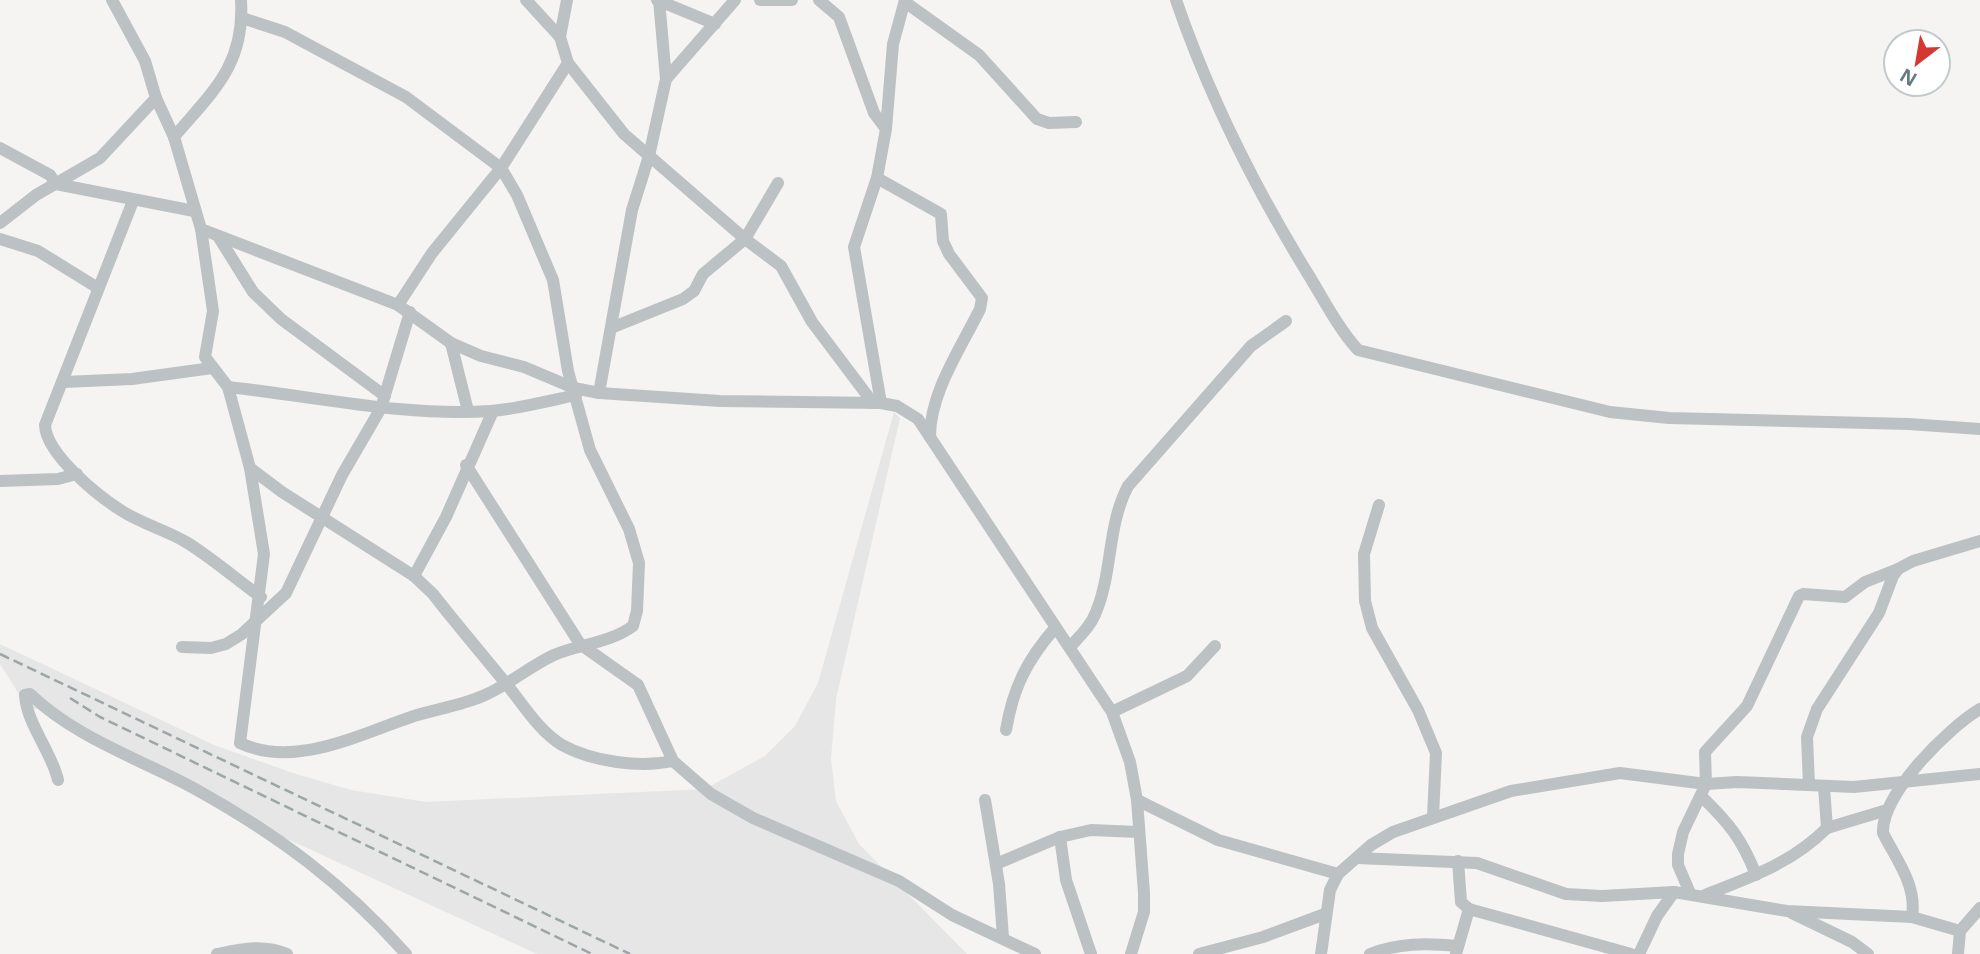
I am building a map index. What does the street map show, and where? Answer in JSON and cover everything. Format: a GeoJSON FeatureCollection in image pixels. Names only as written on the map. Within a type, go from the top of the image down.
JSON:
{"type":"FeatureCollection","features":[{"type":"Feature","properties":{"kind":"street"},"geometry":{"type":"LineString","coordinates":[[112,0],[145,61],[156,98],[174,137],[201,229],[213,310],[205,357],[228,387],[250,468],[264,554],[261,597],[240,743],[252,749],[278,753],[304,751],[482,696],[506,684],[540,661],[580,644],[607,640],[633,626],[638,611],[639,562],[629,529],[590,450],[564,350],[553,280],[517,195],[501,168],[406,97],[306,42],[242,18]]}},
{"type":"Feature","properties":{"kind":"street"},"geometry":{"type":"LineString","coordinates":[[174,137],[232,64],[239,47],[241,0]]}},
{"type":"Feature","properties":{"kind":"street"},"geometry":{"type":"LineString","coordinates":[[526,0],[560,37],[568,63],[624,134],[745,239],[781,266],[812,322],[877,403]]}},
{"type":"Feature","properties":{"kind":"street"},"geometry":{"type":"LineString","coordinates":[[560,37],[567,0]]}},
{"type":"Feature","properties":{"kind":"street"},"geometry":{"type":"LineString","coordinates":[[599,393],[632,210],[649,156],[666,79],[658,0],[715,24]]}},
{"type":"Feature","properties":{"kind":"street"},"geometry":{"type":"LineString","coordinates":[[666,79],[735,0]]}},
{"type":"Feature","properties":{"kind":"street"},"geometry":{"type":"LineString","coordinates":[[760,0],[792,0]]}},
{"type":"Feature","properties":{"kind":"street"},"geometry":{"type":"LineString","coordinates":[[819,0],[839,17],[874,113],[886,129]]}},
{"type":"Feature","properties":{"kind":"street"},"geometry":{"type":"LineString","coordinates":[[1176,0],[1191,44],[1238,146],[1284,234],[1358,350],[1610,412],[1669,418],[1909,424],[1980,429]]}},
{"type":"Feature","properties":{"kind":"street"},"geometry":{"type":"LineString","coordinates":[[877,403],[854,247],[877,178],[886,129],[892,44],[905,1],[979,55],[1037,119],[1076,122]]}},
{"type":"Feature","properties":{"kind":"street"},"geometry":{"type":"LineString","coordinates":[[398,304],[432,253],[501,168],[568,63]]}},
{"type":"Feature","properties":{"kind":"street"},"geometry":{"type":"LineString","coordinates":[[0,223],[36,195],[100,158],[156,98]]}},
{"type":"Feature","properties":{"kind":"street"},"geometry":{"type":"LineString","coordinates":[[0,148],[50,175],[56,184],[194,211]]}},
{"type":"Feature","properties":{"kind":"street"},"geometry":{"type":"LineString","coordinates":[[877,178],[941,214],[943,241],[982,298],[980,309],[940,391],[930,422],[930,438]]}},
{"type":"Feature","properties":{"kind":"street"},"geometry":{"type":"LineString","coordinates":[[611,328],[683,299],[694,291],[703,274],[745,239],[779,183]]}},
{"type":"Feature","properties":{"kind":"street"},"geometry":{"type":"LineString","coordinates":[[132,201],[97,288],[64,382],[45,425],[45,435],[77,474],[124,512],[185,541],[261,597]]}},
{"type":"Feature","properties":{"kind":"street"},"geometry":{"type":"LineString","coordinates":[[201,229],[398,304],[451,343],[481,356],[524,367],[575,392]]}},
{"type":"Feature","properties":{"kind":"street"},"geometry":{"type":"LineString","coordinates":[[218,236],[253,292],[281,319],[383,402]]}},
{"type":"Feature","properties":{"kind":"street"},"geometry":{"type":"LineString","coordinates":[[0,239],[38,251],[97,288]]}},
{"type":"Feature","properties":{"kind":"street"},"geometry":{"type":"LineString","coordinates":[[182,647],[211,648],[226,644],[242,634],[256,618],[286,593],[322,517],[383,402],[410,312]]}},
{"type":"Feature","properties":{"kind":"street"},"geometry":{"type":"LineString","coordinates":[[1070,647],[1096,613],[1107,574],[1118,506],[1128,485],[1251,346],[1286,321]]}},
{"type":"Feature","properties":{"kind":"street"},"geometry":{"type":"LineString","coordinates":[[451,343],[468,411]]}},
{"type":"Feature","properties":{"kind":"street"},"geometry":{"type":"LineString","coordinates":[[64,382],[132,379],[212,368]]}},
{"type":"Feature","properties":{"kind":"street"},"geometry":{"type":"LineString","coordinates":[[228,387],[468,411],[493,411],[575,392],[781,404],[877,403],[897,406],[918,419],[1112,712],[1130,762],[1137,800],[1144,912],[1131,954]]}},
{"type":"Feature","properties":{"kind":"street"},"geometry":{"type":"LineString","coordinates":[[414,576],[446,517],[466,465],[493,411]]}},
{"type":"Feature","properties":{"kind":"street"},"geometry":{"type":"LineString","coordinates":[[466,465],[580,644],[638,685],[673,761],[711,794],[753,818],[898,881],[952,915],[1035,954]]}},
{"type":"Feature","properties":{"kind":"street"},"geometry":{"type":"LineString","coordinates":[[250,468],[414,576],[536,722],[561,744],[584,754],[617,761],[656,765],[673,761]]}},
{"type":"Feature","properties":{"kind":"street"},"geometry":{"type":"LineString","coordinates":[[0,481],[46,480],[77,474]]}},
{"type":"Feature","properties":{"kind":"street"},"geometry":{"type":"LineString","coordinates":[[1379,505],[1364,554],[1365,601],[1372,628],[1418,710],[1436,753],[1433,817]]}},
{"type":"Feature","properties":{"kind":"street"},"geometry":{"type":"LineString","coordinates":[[1690,893],[1678,865],[1678,853],[1683,832],[1704,790],[1705,752],[1747,706],[1799,596],[1845,597],[1866,582],[1913,561],[1980,541]]}},
{"type":"Feature","properties":{"kind":"street"},"geometry":{"type":"LineString","coordinates":[[1809,785],[1807,737],[1817,709],[1879,613],[1898,569]]}},
{"type":"Feature","properties":{"kind":"street"},"geometry":{"type":"LineString","coordinates":[[1006,730],[1011,700],[1021,673],[1033,652],[1055,628]]}},
{"type":"Feature","properties":{"kind":"street"},"geometry":{"type":"LineString","coordinates":[[1112,712],[1187,676],[1215,646]]}},
{"type":"Feature","properties":{"kind":"street"},"geometry":{"type":"LineString","coordinates":[[58,780],[53,761],[34,728],[25,697],[27,693],[69,725],[195,789],[269,832],[332,878],[406,954]]}},
{"type":"Feature","properties":{"kind":"street"},"geometry":{"type":"LineString","coordinates":[[1912,917],[1915,901],[1912,887],[1883,833],[1887,810],[1908,779],[1954,727],[1980,709]]}},
{"type":"Feature","properties":{"kind":"street"},"geometry":{"type":"LineString","coordinates":[[1321,954],[1330,890],[1338,874],[1392,832],[1511,791],[1620,774],[1704,790],[1737,782],[1854,787],[1908,779],[1980,774]]}},
{"type":"Feature","properties":{"kind":"street"},"geometry":{"type":"LineString","coordinates":[[1824,786],[1828,828]]}},
{"type":"Feature","properties":{"kind":"street"},"geometry":{"type":"LineString","coordinates":[[1704,790],[1745,845],[1756,875]]}},
{"type":"Feature","properties":{"kind":"street"},"geometry":{"type":"LineString","coordinates":[[985,800],[996,864],[1003,937]]}},
{"type":"Feature","properties":{"kind":"street"},"geometry":{"type":"LineString","coordinates":[[1137,800],[1218,841],[1338,874]]}},
{"type":"Feature","properties":{"kind":"street"},"geometry":{"type":"LineString","coordinates":[[1705,895],[1800,854],[1828,828],[1887,810]]}},
{"type":"Feature","properties":{"kind":"street"},"geometry":{"type":"LineString","coordinates":[[996,864],[1060,837],[1091,830],[1138,832]]}},
{"type":"Feature","properties":{"kind":"street"},"geometry":{"type":"LineString","coordinates":[[1060,837],[1066,880],[1091,954]]}},
{"type":"Feature","properties":{"kind":"street"},"geometry":{"type":"LineString","coordinates":[[1357,858],[1477,863],[1566,894],[1602,896],[1690,893],[1787,911],[1912,917],[1960,931]]}},
{"type":"Feature","properties":{"kind":"street"},"geometry":{"type":"LineString","coordinates":[[1458,861],[1461,901],[1469,909],[1631,954]]}},
{"type":"Feature","properties":{"kind":"street"},"geometry":{"type":"LineString","coordinates":[[1639,954],[1657,916],[1674,892]]}},
{"type":"Feature","properties":{"kind":"street"},"geometry":{"type":"LineString","coordinates":[[1958,954],[1960,931],[1980,908]]}},
{"type":"Feature","properties":{"kind":"street"},"geometry":{"type":"LineString","coordinates":[[1370,954],[1393,945],[1425,943],[1456,950],[1469,909]]}},
{"type":"Feature","properties":{"kind":"street"},"geometry":{"type":"LineString","coordinates":[[1787,911],[1853,942],[1868,954]]}},
{"type":"Feature","properties":{"kind":"street"},"geometry":{"type":"LineString","coordinates":[[1199,954],[1263,937],[1325,914]]}},
{"type":"Feature","properties":{"kind":"street"},"geometry":{"type":"LineString","coordinates":[[217,954],[251,948],[272,948],[287,954]]}},
{"type":"Feature","properties":{"kind":"shaded area"},"geometry":{"type":"Polygon","coordinates":[[[894,412],[900,418],[836,699],[831,759],[836,801],[859,844],[967,954],[537,954],[268,830],[54,712],[27,707],[0,664],[0,644],[214,745],[351,790],[426,802],[705,789],[765,756],[795,726],[818,683],[894,412]]]}},
{"type":"Feature","properties":{"kind":"railway"},"geometry":{"type":"LineString","coordinates":[[0,654],[630,954]]}},
{"type":"Feature","properties":{"kind":"railway"},"geometry":{"type":"LineString","coordinates":[[70,698],[100,717],[592,954]]}}]}
